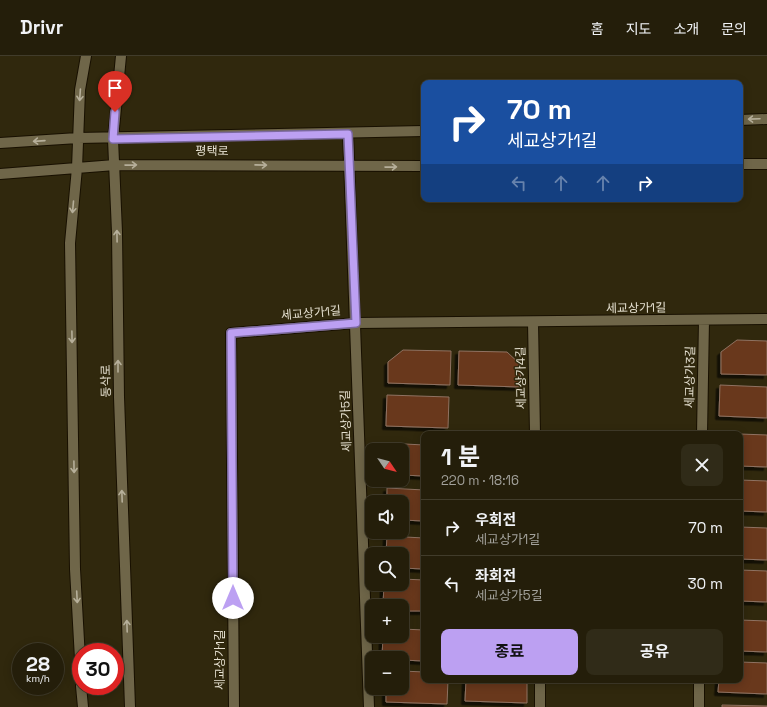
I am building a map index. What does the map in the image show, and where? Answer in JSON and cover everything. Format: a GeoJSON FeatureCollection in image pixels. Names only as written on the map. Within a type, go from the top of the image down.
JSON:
{"type":"FeatureCollection","features":[{"type":"Feature","properties":{"kind":"street"},"geometry":{"type":"LineString","coordinates":[[79,643],[75,569],[70,242],[77,168],[80,90],[86,56]]}},
{"type":"Feature","properties":{"kind":"street","name":"동삭로"},"geometry":{"type":"LineString","coordinates":[[120,56],[113,139],[117,232],[118,397],[130,707]]}},
{"type":"Feature","properties":{"kind":"street"},"geometry":{"type":"LineString","coordinates":[[743,120],[767,118]]}},
{"type":"Feature","properties":{"kind":"street","name":"평택로"},"geometry":{"type":"LineString","coordinates":[[0,143],[78,138],[113,139],[421,131]]}},
{"type":"Feature","properties":{"kind":"street","name":"세교상가5길"},"geometry":{"type":"LineString","coordinates":[[348,134],[369,707]]}},
{"type":"Feature","properties":{"kind":"street","name":"평택로"},"geometry":{"type":"LineString","coordinates":[[0,174],[115,165],[201,164],[350,167],[421,166]]}},
{"type":"Feature","properties":{"kind":"street"},"geometry":{"type":"LineString","coordinates":[[743,164],[767,164]]}},
{"type":"Feature","properties":{"kind":"street","name":"세교상가1길"},"geometry":{"type":"LineString","coordinates":[[234,707],[231,333],[356,323],[767,319]]}},
{"type":"Feature","properties":{"kind":"street","name":"세교상가3길"},"geometry":{"type":"LineString","coordinates":[[702,431],[704,320]]}},
{"type":"Feature","properties":{"kind":"street","name":"세교상가4길"},"geometry":{"type":"LineString","coordinates":[[533,322],[535,431]]}},
{"type":"Feature","properties":{"kind":"street"},"geometry":{"type":"LineString","coordinates":[[540,683],[540,707]]}},
{"type":"Feature","properties":{"kind":"street"},"geometry":{"type":"LineString","coordinates":[[699,683],[699,707]]}},
{"type":"Feature","properties":{"kind":"street"},"geometry":{"type":"LineString","coordinates":[[82,695],[83,707]]}},
{"type":"Feature","properties":{"kind":"building"},"geometry":{"type":"Polygon","coordinates":[[[737,340],[767,341],[767,375],[721,374],[721,352],[737,340]]]}},
{"type":"Feature","properties":{"kind":"building"},"geometry":{"type":"Polygon","coordinates":[[[403,350],[451,351],[450,385],[388,383],[388,362],[403,350]]]}},
{"type":"Feature","properties":{"kind":"building"},"geometry":{"type":"Polygon","coordinates":[[[459,351],[507,352],[521,365],[520,387],[458,385],[459,351]]]}},
{"type":"Feature","properties":{"kind":"building"},"geometry":{"type":"Polygon","coordinates":[[[720,385],[767,387],[767,418],[719,416],[720,385]]]}},
{"type":"Feature","properties":{"kind":"building"},"geometry":{"type":"Polygon","coordinates":[[[387,395],[449,397],[448,428],[386,426],[387,395]]]}},
{"type":"Feature","properties":{"kind":"building"},"geometry":{"type":"Polygon","coordinates":[[[743,434],[767,435],[767,467],[743,466],[743,434]]]}},
{"type":"Feature","properties":{"kind":"building"},"geometry":{"type":"Polygon","coordinates":[[[409,444],[421,445],[421,476],[409,475],[409,444]]]}},
{"type":"Feature","properties":{"kind":"building"},"geometry":{"type":"Polygon","coordinates":[[[743,480],[767,481],[767,512],[743,511],[743,480]]]}},
{"type":"Feature","properties":{"kind":"building"},"geometry":{"type":"Polygon","coordinates":[[[387,488],[421,490],[421,521],[409,520],[409,495],[387,495],[387,488]]]}},
{"type":"Feature","properties":{"kind":"building"},"geometry":{"type":"Polygon","coordinates":[[[743,527],[767,528],[767,560],[743,559],[743,527]]]}},
{"type":"Feature","properties":{"kind":"building"},"geometry":{"type":"Polygon","coordinates":[[[421,538],[421,569],[409,568],[409,547],[386,547],[387,539],[421,538]]]}},
{"type":"Feature","properties":{"kind":"building"},"geometry":{"type":"Polygon","coordinates":[[[743,570],[767,571],[767,602],[743,601],[743,570]]]}},
{"type":"Feature","properties":{"kind":"building"},"geometry":{"type":"Polygon","coordinates":[[[409,579],[421,580],[421,611],[409,611],[409,599],[383,599],[384,591],[409,591],[409,579]]]}},
{"type":"Feature","properties":{"kind":"building"},"geometry":{"type":"Polygon","coordinates":[[[743,620],[767,621],[767,652],[743,651],[743,620]]]}},
{"type":"Feature","properties":{"kind":"building"},"geometry":{"type":"Polygon","coordinates":[[[409,629],[421,630],[421,661],[409,660],[409,651],[382,651],[383,643],[409,643],[409,629]]]}},
{"type":"Feature","properties":{"kind":"building"},"geometry":{"type":"Polygon","coordinates":[[[743,662],[767,663],[767,694],[718,692],[719,683],[743,683],[743,662]]]}},
{"type":"Feature","properties":{"kind":"building"},"geometry":{"type":"Polygon","coordinates":[[[409,671],[421,672],[421,683],[448,683],[447,704],[386,702],[386,695],[409,695],[409,671]]]}},
{"type":"Feature","properties":{"kind":"building"},"geometry":{"type":"Polygon","coordinates":[[[466,683],[527,683],[527,703],[465,701],[466,683]]]}},
{"type":"Feature","properties":{"kind":"building"},"geometry":{"type":"Polygon","coordinates":[[[722,705],[767,706],[767,707],[722,707],[722,705]]]}},
{"type":"Feature","properties":{"kind":"route"},"geometry":{"type":"LineString","coordinates":[[115,112],[113,139],[348,134],[356,323],[231,333],[233,598]]}}]}
